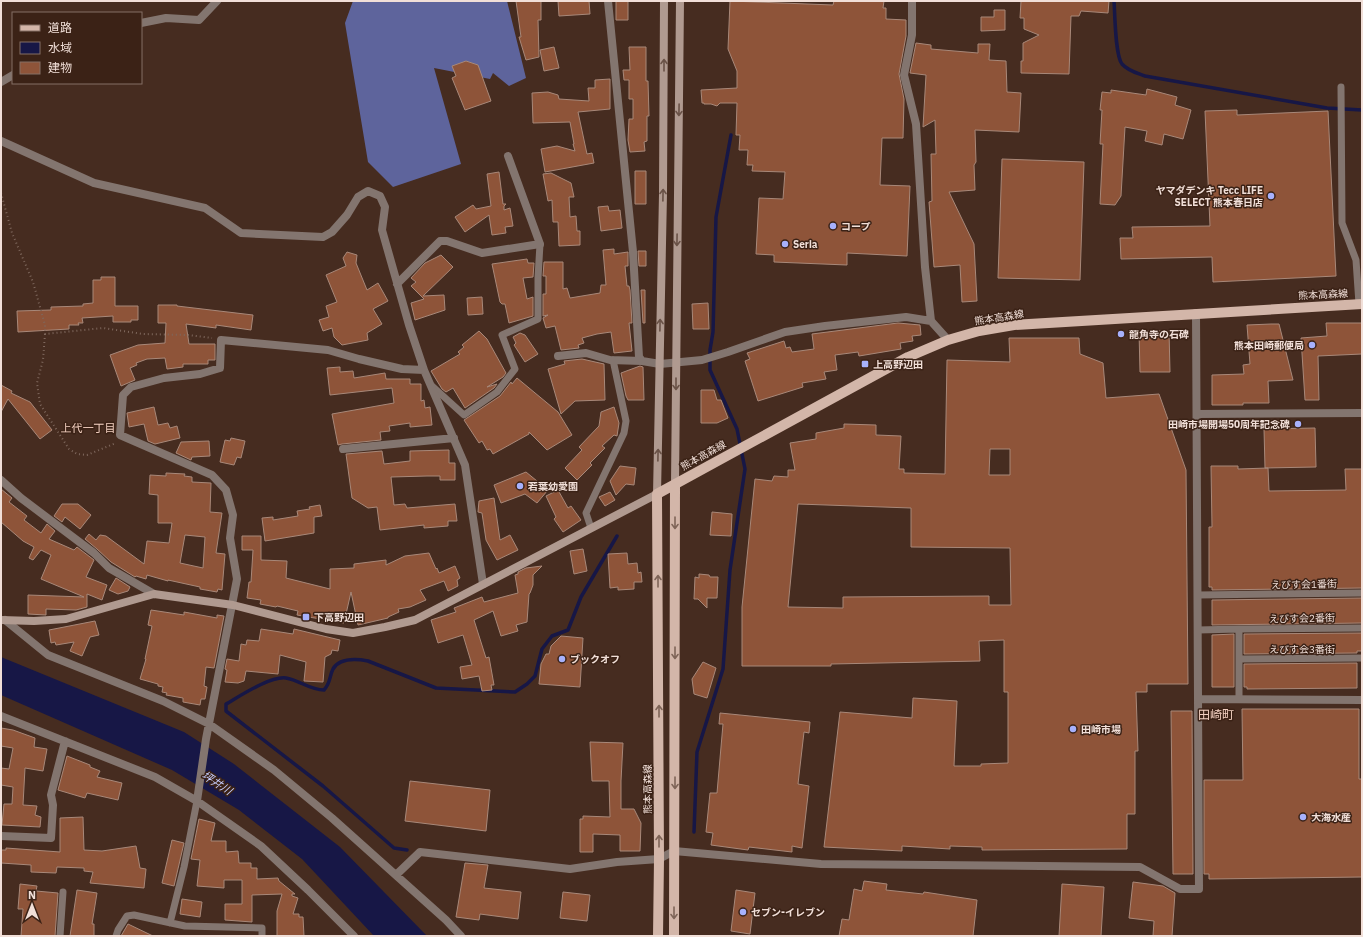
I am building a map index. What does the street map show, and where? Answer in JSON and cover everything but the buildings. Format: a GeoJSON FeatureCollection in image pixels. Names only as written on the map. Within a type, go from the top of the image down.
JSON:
{"type":"FeatureCollection","features":[{"type":"Feature","properties":{"kind":"main road","name":"熊本高森線"},"geometry":{"type":"LineString","coordinates":[[658,936],[657,494],[908,357],[948,340],[979,331],[1014,325],[1360,304]]}},
{"type":"Feature","properties":{"kind":"main road","name":"熊本高森線"},"geometry":{"type":"LineString","coordinates":[[674,936],[675,484]]}},
{"type":"Feature","properties":{"kind":"street"},"geometry":{"type":"LineString","coordinates":[[142,23],[166,18],[199,20],[217,1]]}},
{"type":"Feature","properties":{"kind":"street"},"geometry":{"type":"LineString","coordinates":[[608,1],[633,252],[639,357],[642,361]]}},
{"type":"Feature","properties":{"kind":"street"},"geometry":{"type":"LineString","coordinates":[[1,480],[21,498],[94,553],[109,568],[154,594],[233,605],[326,629],[353,633],[415,620],[657,494],[664,1]]}},
{"type":"Feature","properties":{"kind":"street"},"geometry":{"type":"LineString","coordinates":[[675,484],[680,1]]}},
{"type":"Feature","properties":{"kind":"street"},"geometry":{"type":"LineString","coordinates":[[912,1],[912,35],[904,75],[916,124],[925,267],[931,321],[948,340]]}},
{"type":"Feature","properties":{"kind":"street"},"geometry":{"type":"LineString","coordinates":[[664,33],[679,33]]}},
{"type":"Feature","properties":{"kind":"street"},"geometry":{"type":"LineString","coordinates":[[1,82],[12,76]]}},
{"type":"Feature","properties":{"kind":"street"},"geometry":{"type":"LineString","coordinates":[[1,141],[94,183],[205,208],[241,233],[323,237],[332,232],[358,197],[368,191],[380,196],[385,207],[382,230],[409,325],[424,370],[465,465],[483,584]]}},
{"type":"Feature","properties":{"kind":"street"},"geometry":{"type":"LineString","coordinates":[[397,284],[440,241],[447,241],[482,253],[540,244],[508,156]]}},
{"type":"Feature","properties":{"kind":"street"},"geometry":{"type":"LineString","coordinates":[[396,875],[420,852],[570,869],[617,862],[659,859],[674,851],[821,864],[1140,867],[1180,889],[1199,889],[1196,314]]}},
{"type":"Feature","properties":{"kind":"street"},"geometry":{"type":"LineString","coordinates":[[558,356],[586,353],[613,360],[642,361],[660,364],[702,360],[785,332],[906,317],[931,321]]}},
{"type":"Feature","properties":{"kind":"street"},"geometry":{"type":"LineString","coordinates":[[197,798],[206,739],[238,580],[230,538],[233,515],[226,490],[212,476],[120,435],[122,395],[131,387],[164,378],[200,374],[220,368],[221,340],[328,350],[402,369],[424,370]]}},
{"type":"Feature","properties":{"kind":"street"},"geometry":{"type":"LineString","coordinates":[[1196,414],[1362,412]]}},
{"type":"Feature","properties":{"kind":"street"},"geometry":{"type":"LineString","coordinates":[[343,449],[454,438]]}},
{"type":"Feature","properties":{"kind":"street"},"geometry":{"type":"LineString","coordinates":[[3,620],[34,621],[66,619],[154,594]]}},
{"type":"Feature","properties":{"kind":"street"},"geometry":{"type":"LineString","coordinates":[[3,620],[48,655],[163,701],[209,724],[274,770],[321,808],[462,936]]}},
{"type":"Feature","properties":{"kind":"street"},"geometry":{"type":"LineString","coordinates":[[1199,699],[1362,700]]}},
{"type":"Feature","properties":{"kind":"street"},"geometry":{"type":"LineString","coordinates":[[1,716],[155,777],[197,798],[261,846],[354,936]]}},
{"type":"Feature","properties":{"kind":"street"},"geometry":{"type":"LineString","coordinates":[[1,836],[51,838],[53,805],[51,795],[65,742]]}},
{"type":"Feature","properties":{"kind":"lane"},"geometry":{"type":"LineString","coordinates":[[1341,87],[1342,222],[1356,260],[1360,304]]}},
{"type":"Feature","properties":{"kind":"lane"},"geometry":{"type":"LineString","coordinates":[[430,385],[464,415],[497,392],[515,369],[502,335],[538,319],[540,244]]}},
{"type":"Feature","properties":{"kind":"lane"},"geometry":{"type":"LineString","coordinates":[[591,528],[586,514],[624,433],[626,421],[613,360]]}},
{"type":"Feature","properties":{"kind":"lane","name":"えびす会1番街"},"geometry":{"type":"LineString","coordinates":[[1198,595],[1362,593]]}},
{"type":"Feature","properties":{"kind":"lane","name":"えびす会2番街"},"geometry":{"type":"LineString","coordinates":[[1198,630],[1360,628]]}},
{"type":"Feature","properties":{"kind":"lane"},"geometry":{"type":"LineString","coordinates":[[1239,629],[1239,699]]}},
{"type":"Feature","properties":{"kind":"lane","name":"えびす会3番街"},"geometry":{"type":"LineString","coordinates":[[1239,659],[1359,658]]}},
{"type":"Feature","properties":{"kind":"lane"},"geometry":{"type":"LineString","coordinates":[[170,923],[182,874],[197,798]]}},
{"type":"Feature","properties":{"kind":"lane"},"geometry":{"type":"LineString","coordinates":[[60,936],[63,892]]}},
{"type":"Feature","properties":{"kind":"lane"},"geometry":{"type":"LineString","coordinates":[[116,936],[127,916],[134,915],[185,926],[262,928],[262,936]]}},
{"type":"Feature","properties":{"kind":"path"},"geometry":{"type":"LineString","coordinates":[[1,193],[12,233],[34,282],[45,325],[43,360],[37,383],[40,404],[69,448],[77,454],[87,455],[126,438]]}},
{"type":"Feature","properties":{"kind":"path"},"geometry":{"type":"LineString","coordinates":[[45,334],[103,328],[143,334],[188,335],[221,340]]}},
{"type":"Feature","properties":{"kind":"shaded area"},"geometry":{"type":"Polygon","coordinates":[[[353,1],[507,1],[526,78],[509,86],[493,73],[490,79],[434,68],[461,164],[393,187],[368,162],[345,23],[353,1]]]}},
{"type":"Feature","properties":{"kind":"water","name":"坪井川"},"geometry":{"type":"Polygon","coordinates":[[[1,657],[184,732],[234,764],[340,847],[427,936],[374,936],[302,859],[239,810],[172,770],[1,695],[1,657]]]}},
{"type":"Feature","properties":{"kind":"waterway"},"geometry":{"type":"LineString","coordinates":[[1114,1],[1118,52],[1122,64],[1133,72],[1145,76],[1327,108],[1362,110]]}},
{"type":"Feature","properties":{"kind":"waterway"},"geometry":{"type":"LineString","coordinates":[[694,832],[697,752],[723,669],[730,570],[745,469],[737,429],[710,370],[710,350],[713,332],[716,217],[731,135]]}},
{"type":"Feature","properties":{"kind":"waterway"},"geometry":{"type":"LineString","coordinates":[[407,850],[394,848],[323,786],[226,711],[226,704],[255,687],[279,678],[291,679],[319,690],[324,690],[336,665],[340,662],[354,659],[368,661],[436,688],[515,692],[527,684],[535,676],[542,649],[552,636],[568,630],[581,597],[617,536]]}},
{"type":"Feature","properties":{"kind":"place","name":"ヤマダデンキ Tecc LIFE SELECT 熊本春日店"},"geometry":{"type":"Point","coordinates":[1271,196]}},
{"type":"Feature","properties":{"kind":"place","name":"コープ"},"geometry":{"type":"Point","coordinates":[833,226]}},
{"type":"Feature","properties":{"kind":"place","name":"Seria"},"geometry":{"type":"Point","coordinates":[785,244]}},
{"type":"Feature","properties":{"kind":"place","name":"龍角寺の石碑"},"geometry":{"type":"Point","coordinates":[1121,334]}},
{"type":"Feature","properties":{"kind":"place","name":"熊本田崎郵便局"},"geometry":{"type":"Point","coordinates":[1312,345]}},
{"type":"Feature","properties":{"kind":"place","name":"上高野辺田"},"geometry":{"type":"Point","coordinates":[865,364]}},
{"type":"Feature","properties":{"kind":"place","name":"田崎市場開場50周年記念碑"},"geometry":{"type":"Point","coordinates":[1298,424]}},
{"type":"Feature","properties":{"kind":"place","name":"若葉幼愛園"},"geometry":{"type":"Point","coordinates":[520,486]}},
{"type":"Feature","properties":{"kind":"place","name":"下高野辺田"},"geometry":{"type":"Point","coordinates":[306,617]}},
{"type":"Feature","properties":{"kind":"place","name":"ブックオフ"},"geometry":{"type":"Point","coordinates":[562,659]}},
{"type":"Feature","properties":{"kind":"place","name":"田崎市場"},"geometry":{"type":"Point","coordinates":[1073,729]}},
{"type":"Feature","properties":{"kind":"place","name":"大海水産"},"geometry":{"type":"Point","coordinates":[1303,817]}},
{"type":"Feature","properties":{"kind":"place","name":"セブン-イレブン"},"geometry":{"type":"Point","coordinates":[743,912]}},
{"type":"Feature","properties":{"kind":"district","name":"上代一丁目"},"geometry":{"type":"Point","coordinates":[88,428]}},
{"type":"Feature","properties":{"kind":"district","name":"田崎町"},"geometry":{"type":"Point","coordinates":[1216,715]}}]}
